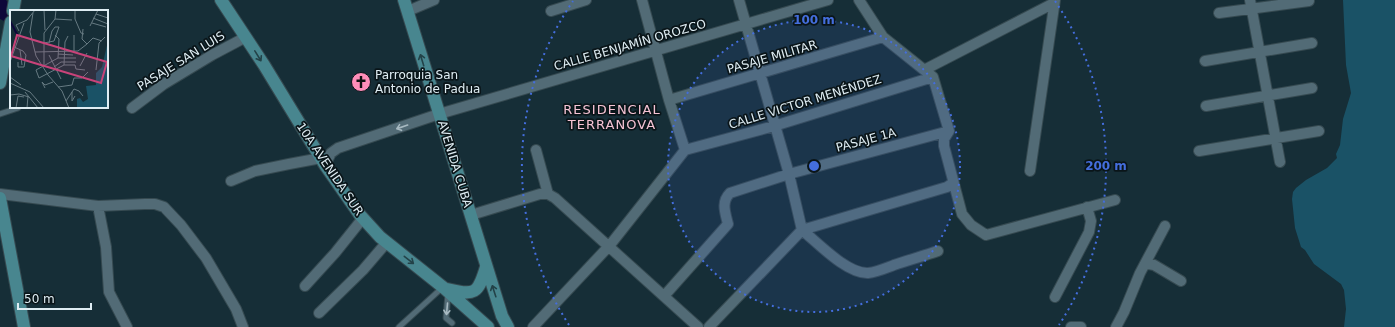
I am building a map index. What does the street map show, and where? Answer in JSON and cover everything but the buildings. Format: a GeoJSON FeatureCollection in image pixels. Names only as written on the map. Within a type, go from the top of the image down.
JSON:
{"type":"FeatureCollection","features":[{"type":"Feature","properties":{"kind":"main road"},"geometry":{"type":"LineString","coordinates":[[13,10],[15,0]]}},
{"type":"Feature","properties":{"kind":"main road","name":"10A AVENIDA SUR"},"geometry":{"type":"LineString","coordinates":[[221,0],[246,37],[323,162],[347,198],[363,218],[387,242],[445,289],[488,327]]}},
{"type":"Feature","properties":{"kind":"main road","name":"AVENIDA CUBA"},"geometry":{"type":"LineString","coordinates":[[406,5],[486,266],[502,316],[508,327]]}},
{"type":"Feature","properties":{"kind":"main road"},"geometry":{"type":"LineString","coordinates":[[0,83],[5,63],[10,29]]}},
{"type":"Feature","properties":{"kind":"main road"},"geometry":{"type":"LineString","coordinates":[[0,198],[24,327]]}},
{"type":"Feature","properties":{"kind":"main road"},"geometry":{"type":"LineString","coordinates":[[445,289],[465,293],[476,290],[482,282],[486,266]]}},
{"type":"Feature","properties":{"kind":"street"},"geometry":{"type":"LineString","coordinates":[[406,5],[434,0]]}},
{"type":"Feature","properties":{"kind":"street"},"geometry":{"type":"LineString","coordinates":[[552,10],[586,0]]}},
{"type":"Feature","properties":{"kind":"street"},"geometry":{"type":"LineString","coordinates":[[533,327],[610,246],[685,150],[654,51],[642,0]]}},
{"type":"Feature","properties":{"kind":"street"},"geometry":{"type":"LineString","coordinates":[[739,0],[759,74],[789,174],[802,230],[849,267],[857,271],[867,273],[878,271],[938,251]]}},
{"type":"Feature","properties":{"kind":"street","name":"CALLE BENJAMÍN OROZCO"},"geometry":{"type":"LineString","coordinates":[[323,162],[338,148],[439,114],[828,0]]}},
{"type":"Feature","properties":{"kind":"street"},"geometry":{"type":"LineString","coordinates":[[859,0],[883,37],[933,76],[949,131],[944,139],[944,146],[953,183],[962,214],[971,226],[986,235],[1115,200]]}},
{"type":"Feature","properties":{"kind":"street"},"geometry":{"type":"LineString","coordinates":[[924,70],[1055,1]]}},
{"type":"Feature","properties":{"kind":"street"},"geometry":{"type":"LineString","coordinates":[[1030,171],[1055,1]]}},
{"type":"Feature","properties":{"kind":"street"},"geometry":{"type":"LineString","coordinates":[[1219,13],[1251,5],[1309,1]]}},
{"type":"Feature","properties":{"kind":"street"},"geometry":{"type":"LineString","coordinates":[[1251,5],[1280,162]]}},
{"type":"Feature","properties":{"kind":"street","name":"PASAJE SAN LUIS"},"geometry":{"type":"LineString","coordinates":[[132,108],[170,80],[246,37]]}},
{"type":"Feature","properties":{"kind":"street","name":"PASAJE MILITAR"},"geometry":{"type":"LineString","coordinates":[[669,100],[883,37]]}},
{"type":"Feature","properties":{"kind":"street"},"geometry":{"type":"LineString","coordinates":[[1204,61],[1312,43]]}},
{"type":"Feature","properties":{"kind":"street","name":"CALLE VICTOR MENÉNDEZ"},"geometry":{"type":"LineString","coordinates":[[685,150],[774,126],[933,76]]}},
{"type":"Feature","properties":{"kind":"street"},"geometry":{"type":"LineString","coordinates":[[1206,106],[1312,88]]}},
{"type":"Feature","properties":{"kind":"street"},"geometry":{"type":"LineString","coordinates":[[1200,151],[1319,130]]}},
{"type":"Feature","properties":{"kind":"street","name":"PASAJE 1A"},"geometry":{"type":"LineString","coordinates":[[664,295],[728,224],[724,205],[726,197],[730,193],[789,174],[949,131]]}},
{"type":"Feature","properties":{"kind":"street"},"geometry":{"type":"LineString","coordinates":[[536,150],[548,194]]}},
{"type":"Feature","properties":{"kind":"street"},"geometry":{"type":"LineString","coordinates":[[231,181],[254,172],[290,164],[323,162]]}},
{"type":"Feature","properties":{"kind":"street"},"geometry":{"type":"LineString","coordinates":[[709,327],[802,230],[947,187],[953,183]]}},
{"type":"Feature","properties":{"kind":"street"},"geometry":{"type":"LineString","coordinates":[[0,194],[98,206],[155,204],[164,207],[182,225],[206,258],[236,309],[243,327]]}},
{"type":"Feature","properties":{"kind":"street"},"geometry":{"type":"LineString","coordinates":[[470,215],[540,194],[548,194],[556,198],[698,327]]}},
{"type":"Feature","properties":{"kind":"street"},"geometry":{"type":"LineString","coordinates":[[98,206],[106,247],[109,292],[127,327]]}},
{"type":"Feature","properties":{"kind":"street"},"geometry":{"type":"LineString","coordinates":[[1055,297],[1089,232],[1091,222],[1087,207]]}},
{"type":"Feature","properties":{"kind":"street"},"geometry":{"type":"LineString","coordinates":[[305,286],[335,253],[363,218]]}},
{"type":"Feature","properties":{"kind":"street"},"geometry":{"type":"LineString","coordinates":[[1116,327],[1124,312],[1140,273],[1166,226]]}},
{"type":"Feature","properties":{"kind":"street"},"geometry":{"type":"LineString","coordinates":[[319,313],[363,270],[387,242]]}},
{"type":"Feature","properties":{"kind":"street"},"geometry":{"type":"LineString","coordinates":[[1145,264],[1154,265],[1181,281]]}},
{"type":"Feature","properties":{"kind":"street"},"geometry":{"type":"LineString","coordinates":[[1071,327],[1081,327]]}},
{"type":"Feature","properties":{"kind":"lane"},"geometry":{"type":"LineString","coordinates":[[0,114],[18,108]]}},
{"type":"Feature","properties":{"kind":"lane"},"geometry":{"type":"LineString","coordinates":[[445,289],[446,318],[452,323]]}},
{"type":"Feature","properties":{"kind":"lane"},"geometry":{"type":"LineString","coordinates":[[399,327],[445,289]]}},
{"type":"Feature","properties":{"kind":"shaded area"},"geometry":{"type":"Polygon","coordinates":[[[1343,0],[1395,0],[1395,327],[1344,327],[1346,309],[1344,290],[1341,284],[1314,264],[1305,250],[1301,247],[1295,228],[1292,199],[1293,192],[1306,180],[1327,168],[1337,158],[1336,154],[1340,145],[1343,119],[1351,93],[1346,65],[1343,0]]]}},
{"type":"Feature","properties":{"kind":"waterway"},"geometry":{"type":"LineString","coordinates":[[0,7],[6,12]]}},
{"type":"Feature","properties":{"kind":"place","name":"Parroquia San Antonio de Padua"},"geometry":{"type":"Point","coordinates":[361,82]}},
{"type":"Feature","properties":{"kind":"district","name":"RESIDENCIAL TERRANOVA"},"geometry":{"type":"Point","coordinates":[612,116]}}]}
